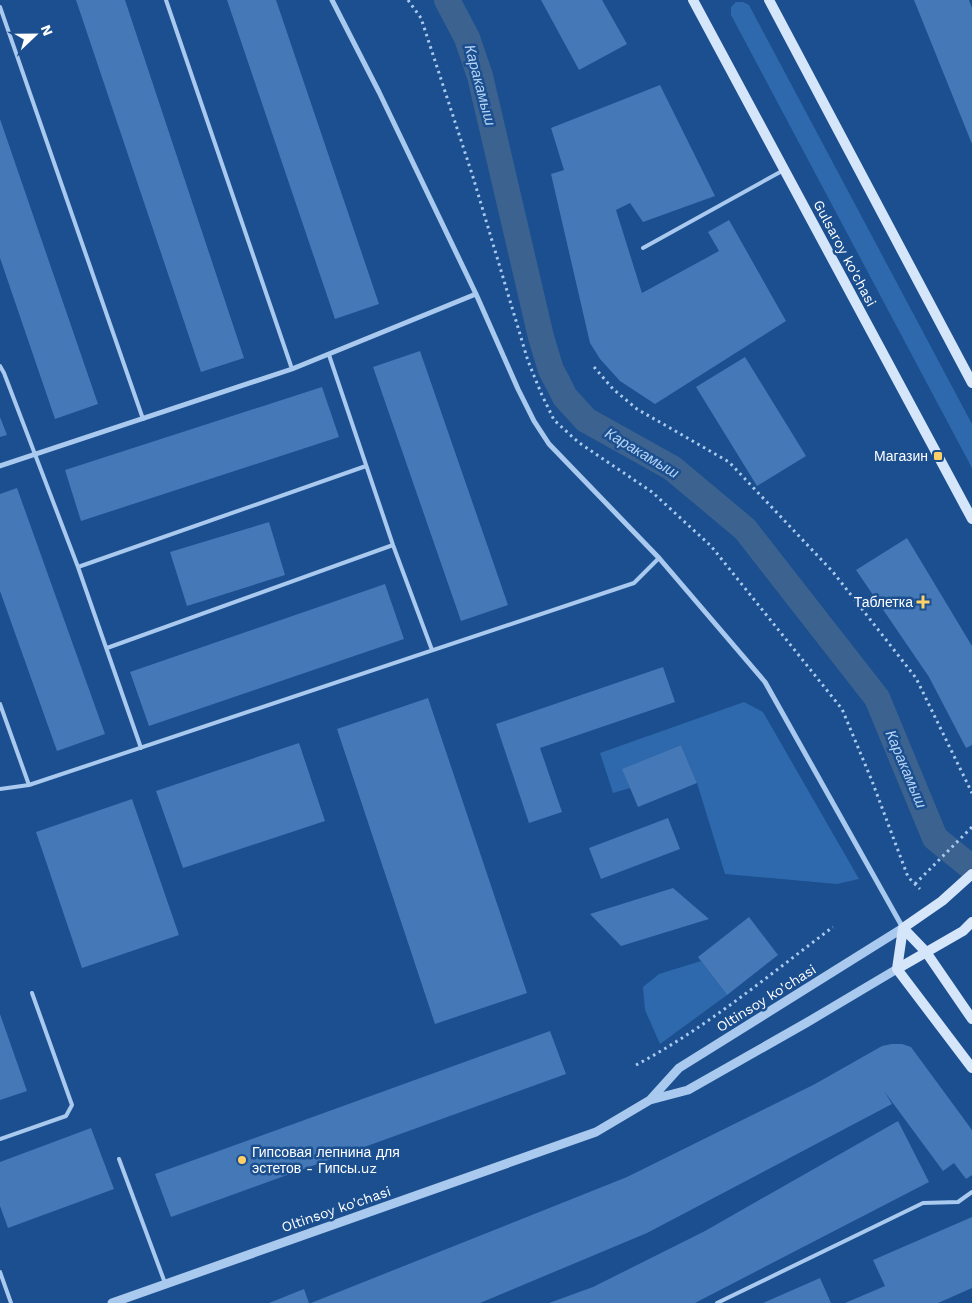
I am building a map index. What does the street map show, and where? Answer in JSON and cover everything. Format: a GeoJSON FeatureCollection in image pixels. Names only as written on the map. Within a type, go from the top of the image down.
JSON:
{"type":"FeatureCollection","features":[{"type":"Feature","properties":{"kind":"main road","name":"Gulsaroy ko'chasi"},"geometry":{"type":"LineString","coordinates":[[693,0],[972,519]]}},
{"type":"Feature","properties":{"kind":"main road"},"geometry":{"type":"LineString","coordinates":[[769,0],[972,383]]}},
{"type":"Feature","properties":{"kind":"main road"},"geometry":{"type":"LineString","coordinates":[[972,874],[942,901],[903,928],[897,969],[972,1068]]}},
{"type":"Feature","properties":{"kind":"main road"},"geometry":{"type":"LineString","coordinates":[[897,969],[963,930],[972,922]]}},
{"type":"Feature","properties":{"kind":"main road"},"geometry":{"type":"LineString","coordinates":[[903,928],[926,952],[972,1019]]}},
{"type":"Feature","properties":{"kind":"street"},"geometry":{"type":"LineString","coordinates":[[332,0],[379,92],[476,294],[534,421],[549,444],[659,558],[765,682],[903,928]]}},
{"type":"Feature","properties":{"kind":"street"},"geometry":{"type":"LineString","coordinates":[[0,466],[292,369],[476,294]]}},
{"type":"Feature","properties":{"kind":"street","name":"Oltinsoy ko'chasi"},"geometry":{"type":"LineString","coordinates":[[650,1100],[679,1068],[903,928]]}},
{"type":"Feature","properties":{"kind":"street","name":"Oltinsoy ko'chasi"},"geometry":{"type":"LineString","coordinates":[[112,1303],[596,1132],[650,1100],[688,1090],[897,969]]}},
{"type":"Feature","properties":{"kind":"lane"},"geometry":{"type":"LineString","coordinates":[[166,0],[292,369]]}},
{"type":"Feature","properties":{"kind":"lane"},"geometry":{"type":"LineString","coordinates":[[0,7],[143,419]]}},
{"type":"Feature","properties":{"kind":"lane"},"geometry":{"type":"LineString","coordinates":[[643,248],[784,170]]}},
{"type":"Feature","properties":{"kind":"lane"},"geometry":{"type":"LineString","coordinates":[[329,355],[393,545],[432,650]]}},
{"type":"Feature","properties":{"kind":"lane"},"geometry":{"type":"LineString","coordinates":[[0,366],[78,567],[141,748]]}},
{"type":"Feature","properties":{"kind":"lane"},"geometry":{"type":"LineString","coordinates":[[78,567],[366,466]]}},
{"type":"Feature","properties":{"kind":"lane"},"geometry":{"type":"LineString","coordinates":[[107,648],[393,545]]}},
{"type":"Feature","properties":{"kind":"lane"},"geometry":{"type":"LineString","coordinates":[[0,790],[29,785],[634,583],[659,558]]}},
{"type":"Feature","properties":{"kind":"lane"},"geometry":{"type":"LineString","coordinates":[[0,704],[29,785]]}},
{"type":"Feature","properties":{"kind":"lane"},"geometry":{"type":"LineString","coordinates":[[0,1139],[66,1116],[72,1106],[32,993]]}},
{"type":"Feature","properties":{"kind":"lane"},"geometry":{"type":"LineString","coordinates":[[119,1159],[165,1284]]}},
{"type":"Feature","properties":{"kind":"lane"},"geometry":{"type":"LineString","coordinates":[[718,1303],[923,1203],[958,1202],[972,1192]]}},
{"type":"Feature","properties":{"kind":"lane"},"geometry":{"type":"LineString","coordinates":[[0,1272],[11,1303]]}},
{"type":"Feature","properties":{"kind":"path"},"geometry":{"type":"LineString","coordinates":[[408,0],[421,18],[473,177],[528,362],[554,420],[578,442],[652,492],[711,546],[842,709],[872,781],[908,877],[920,889]]}},
{"type":"Feature","properties":{"kind":"path"},"geometry":{"type":"LineString","coordinates":[[594,368],[637,409],[729,462],[833,572],[916,678],[972,793]]}},
{"type":"Feature","properties":{"kind":"path"},"geometry":{"type":"LineString","coordinates":[[915,884],[972,827]]}},
{"type":"Feature","properties":{"kind":"path"},"geometry":{"type":"LineString","coordinates":[[636,1065],[660,1052],[742,995],[833,928]]}},
{"type":"Feature","properties":{"kind":"shaded area"},"geometry":{"type":"Polygon","coordinates":[[[736,2],[743,2],[749,5],[972,424],[972,468],[731,15],[731,7],[736,2]]]}},
{"type":"Feature","properties":{"kind":"shaded area"},"geometry":{"type":"Polygon","coordinates":[[[744,702],[763,712],[859,879],[837,884],[725,874],[697,783],[681,745],[623,769],[630,788],[613,793],[600,753],[744,702]]]}},
{"type":"Feature","properties":{"kind":"shaded area"},"geometry":{"type":"Polygon","coordinates":[[[701,961],[727,995],[660,1044],[645,1010],[643,987],[659,974],[701,961]]]}},
{"type":"Feature","properties":{"kind":"building"},"geometry":{"type":"Polygon","coordinates":[[[76,0],[125,0],[244,358],[201,372],[76,0]]]}},
{"type":"Feature","properties":{"kind":"building"},"geometry":{"type":"Polygon","coordinates":[[[227,0],[276,0],[379,304],[335,319],[227,0]]]}},
{"type":"Feature","properties":{"kind":"building"},"geometry":{"type":"Polygon","coordinates":[[[541,0],[602,0],[627,44],[579,70],[541,0]]]}},
{"type":"Feature","properties":{"kind":"building"},"geometry":{"type":"Polygon","coordinates":[[[914,0],[969,0],[972,8],[972,144],[914,0]]]}},
{"type":"Feature","properties":{"kind":"building"},"geometry":{"type":"Polygon","coordinates":[[[660,85],[715,196],[643,222],[630,203],[616,210],[642,293],[719,251],[708,232],[729,220],[786,321],[655,404],[620,381],[600,359],[590,343],[551,174],[564,170],[551,128],[660,85]]]}},
{"type":"Feature","properties":{"kind":"building"},"geometry":{"type":"Polygon","coordinates":[[[0,119],[98,404],[55,419],[0,258],[0,119]]]}},
{"type":"Feature","properties":{"kind":"building"},"geometry":{"type":"Polygon","coordinates":[[[420,351],[508,605],[461,621],[373,367],[420,351]]]}},
{"type":"Feature","properties":{"kind":"building"},"geometry":{"type":"Polygon","coordinates":[[[745,357],[806,456],[757,486],[696,387],[745,357]]]}},
{"type":"Feature","properties":{"kind":"building"},"geometry":{"type":"Polygon","coordinates":[[[322,387],[339,437],[81,521],[65,470],[322,387]]]}},
{"type":"Feature","properties":{"kind":"building"},"geometry":{"type":"Polygon","coordinates":[[[0,417],[7,435],[0,437],[0,417]]]}},
{"type":"Feature","properties":{"kind":"building"},"geometry":{"type":"Polygon","coordinates":[[[17,488],[105,734],[57,751],[0,591],[0,494],[17,488]]]}},
{"type":"Feature","properties":{"kind":"building"},"geometry":{"type":"Polygon","coordinates":[[[269,522],[285,575],[187,606],[170,552],[269,522]]]}},
{"type":"Feature","properties":{"kind":"building"},"geometry":{"type":"Polygon","coordinates":[[[907,538],[972,646],[972,745],[966,748],[929,677],[856,570],[907,538]]]}},
{"type":"Feature","properties":{"kind":"building"},"geometry":{"type":"Polygon","coordinates":[[[385,584],[404,639],[149,726],[130,672],[385,584]]]}},
{"type":"Feature","properties":{"kind":"building"},"geometry":{"type":"Polygon","coordinates":[[[663,667],[675,702],[540,748],[562,812],[529,823],[496,724],[663,667]]]}},
{"type":"Feature","properties":{"kind":"building"},"geometry":{"type":"Polygon","coordinates":[[[428,698],[527,993],[435,1024],[337,729],[428,698]]]}},
{"type":"Feature","properties":{"kind":"building"},"geometry":{"type":"Polygon","coordinates":[[[299,743],[325,821],[183,868],[156,791],[299,743]]]}},
{"type":"Feature","properties":{"kind":"building"},"geometry":{"type":"Polygon","coordinates":[[[681,745],[697,783],[638,807],[622,769],[681,745]]]}},
{"type":"Feature","properties":{"kind":"building"},"geometry":{"type":"Polygon","coordinates":[[[132,799],[179,935],[82,968],[36,832],[132,799]]]}},
{"type":"Feature","properties":{"kind":"building"},"geometry":{"type":"Polygon","coordinates":[[[668,818],[680,849],[601,879],[589,848],[668,818]]]}},
{"type":"Feature","properties":{"kind":"building"},"geometry":{"type":"Polygon","coordinates":[[[673,888],[709,919],[621,946],[590,914],[673,888]]]}},
{"type":"Feature","properties":{"kind":"building"},"geometry":{"type":"Polygon","coordinates":[[[749,917],[778,955],[727,995],[698,957],[749,917]]]}},
{"type":"Feature","properties":{"kind":"building"},"geometry":{"type":"Polygon","coordinates":[[[0,1014],[27,1091],[0,1100],[0,1014]]]}},
{"type":"Feature","properties":{"kind":"building"},"geometry":{"type":"Polygon","coordinates":[[[550,1031],[566,1074],[171,1217],[155,1174],[550,1031]]]}},
{"type":"Feature","properties":{"kind":"building"},"geometry":{"type":"Polygon","coordinates":[[[902,1044],[911,1047],[972,1130],[972,1175],[966,1179],[954,1163],[943,1171],[884,1091],[892,1104],[647,1233],[480,1303],[311,1303],[627,1177],[815,1084],[882,1046],[902,1044]]]}},
{"type":"Feature","properties":{"kind":"building"},"geometry":{"type":"Polygon","coordinates":[[[898,1121],[929,1182],[695,1303],[549,1303],[593,1287],[705,1231],[898,1121]]]}},
{"type":"Feature","properties":{"kind":"building"},"geometry":{"type":"Polygon","coordinates":[[[91,1128],[114,1189],[8,1228],[0,1206],[0,1162],[91,1128]]]}},
{"type":"Feature","properties":{"kind":"building"},"geometry":{"type":"Polygon","coordinates":[[[972,1217],[972,1288],[938,1303],[845,1303],[885,1286],[873,1260],[972,1217]]]}},
{"type":"Feature","properties":{"kind":"building"},"geometry":{"type":"Polygon","coordinates":[[[820,1278],[831,1303],[763,1303],[820,1278]]]}},
{"type":"Feature","properties":{"kind":"building"},"geometry":{"type":"Polygon","coordinates":[[[304,1289],[309,1303],[269,1303],[304,1289]]]}},
{"type":"Feature","properties":{"kind":"waterway","name":"Каракамыш"},"geometry":{"type":"LineString","coordinates":[[447,0],[467,38],[480,76],[541,337],[551,370],[565,397],[586,420],[672,468],[745,529],[877,698],[935,838],[972,868]]}},
{"type":"Feature","properties":{"kind":"place","name":"Магазин"},"geometry":{"type":"Point","coordinates":[938,456]}},
{"type":"Feature","properties":{"kind":"place","name":"Таблетка"},"geometry":{"type":"Point","coordinates":[923,602]}},
{"type":"Feature","properties":{"kind":"place","name":"Гипсовая лепнина для эстетов - Гипсы.uz"},"geometry":{"type":"Point","coordinates":[242,1160]}}]}
